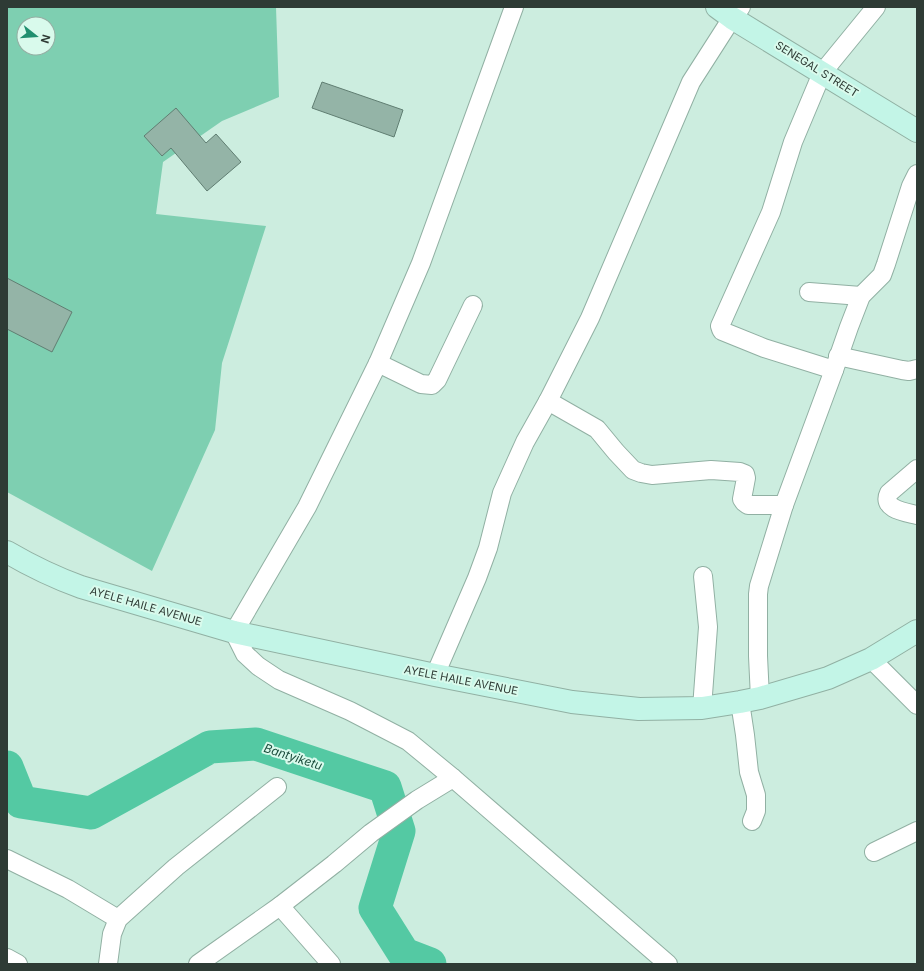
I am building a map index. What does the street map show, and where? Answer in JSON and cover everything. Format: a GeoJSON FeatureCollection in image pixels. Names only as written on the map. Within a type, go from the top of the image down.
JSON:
{"type":"FeatureCollection","features":[{"type":"Feature","properties":{"kind":"main road","name":"SENEGAL STREET"},"geometry":{"type":"LineString","coordinates":[[730,11],[822,73],[917,131]]}},
{"type":"Feature","properties":{"kind":"main road","name":"AYELE HAILE AVENUE"},"geometry":{"type":"LineString","coordinates":[[7,552],[29,565],[82,588],[234,632],[435,675],[572,702],[639,709],[702,708],[750,700],[828,678],[871,659],[917,631]]}},
{"type":"Feature","properties":{"kind":"street"},"geometry":{"type":"LineString","coordinates":[[514,7],[422,263],[378,363],[307,508],[234,632],[245,654],[258,666],[279,680],[350,711],[408,741],[453,778],[668,964]]}},
{"type":"Feature","properties":{"kind":"street"},"geometry":{"type":"LineString","coordinates":[[876,7],[822,73],[793,142],[771,212],[720,329],[764,348],[836,363],[902,370],[917,369]]}},
{"type":"Feature","properties":{"kind":"street"},"geometry":{"type":"LineString","coordinates":[[435,675],[477,578],[485,556],[502,493],[525,442],[548,401],[590,318],[691,82],[730,11]]}},
{"type":"Feature","properties":{"kind":"street"},"geometry":{"type":"LineString","coordinates":[[752,821],[756,811],[756,795],[750,772],[745,735],[758,656],[759,586],[784,505],[861,296],[882,276],[911,186],[917,174]]}},
{"type":"Feature","properties":{"kind":"street"},"geometry":{"type":"LineString","coordinates":[[809,292],[861,296]]}},
{"type":"Feature","properties":{"kind":"street"},"geometry":{"type":"LineString","coordinates":[[378,363],[421,384],[432,385],[437,380],[474,305]]}},
{"type":"Feature","properties":{"kind":"street"},"geometry":{"type":"LineString","coordinates":[[548,401],[597,429],[633,470],[652,475],[711,470],[740,472],[745,474],[746,478],[742,499],[744,502],[748,505],[784,505]]}},
{"type":"Feature","properties":{"kind":"street"},"geometry":{"type":"LineString","coordinates":[[917,469],[889,493],[886,498],[891,507],[917,515]]}},
{"type":"Feature","properties":{"kind":"street"},"geometry":{"type":"LineString","coordinates":[[702,708],[708,627],[703,576]]}},
{"type":"Feature","properties":{"kind":"street"},"geometry":{"type":"LineString","coordinates":[[871,659],[917,705]]}},
{"type":"Feature","properties":{"kind":"street"},"geometry":{"type":"LineString","coordinates":[[198,964],[280,906],[371,833],[417,800],[453,778]]}},
{"type":"Feature","properties":{"kind":"street"},"geometry":{"type":"LineString","coordinates":[[108,964],[112,934],[118,919],[176,867],[277,786]]}},
{"type":"Feature","properties":{"kind":"street"},"geometry":{"type":"LineString","coordinates":[[874,852],[917,831]]}},
{"type":"Feature","properties":{"kind":"street"},"geometry":{"type":"LineString","coordinates":[[7,859],[68,889],[118,919]]}},
{"type":"Feature","properties":{"kind":"street"},"geometry":{"type":"LineString","coordinates":[[280,906],[331,964]]}},
{"type":"Feature","properties":{"kind":"street"},"geometry":{"type":"LineString","coordinates":[[7,958],[18,964]]}},
{"type":"Feature","properties":{"kind":"green space"},"geometry":{"type":"Polygon","coordinates":[[[7,7],[276,7],[279,97],[222,121],[163,162],[156,214],[266,226],[222,363],[215,430],[152,571],[7,492],[7,7]]]}},
{"type":"Feature","properties":{"kind":"building"},"geometry":{"type":"Polygon","coordinates":[[[322,82],[403,110],[394,137],[312,108],[322,82]]]}},
{"type":"Feature","properties":{"kind":"building"},"geometry":{"type":"Polygon","coordinates":[[[176,108],[206,143],[216,134],[241,162],[207,191],[171,148],[162,156],[144,136],[176,108]]]}},
{"type":"Feature","properties":{"kind":"building"},"geometry":{"type":"Polygon","coordinates":[[[7,278],[72,312],[52,352],[7,329],[7,278]]]}},
{"type":"Feature","properties":{"kind":"waterway","name":"Bantyiketu"},"geometry":{"type":"LineString","coordinates":[[7,767],[21,802],[91,813],[210,747],[256,744],[385,787],[399,831],[375,908],[404,954],[430,964]]}}]}
